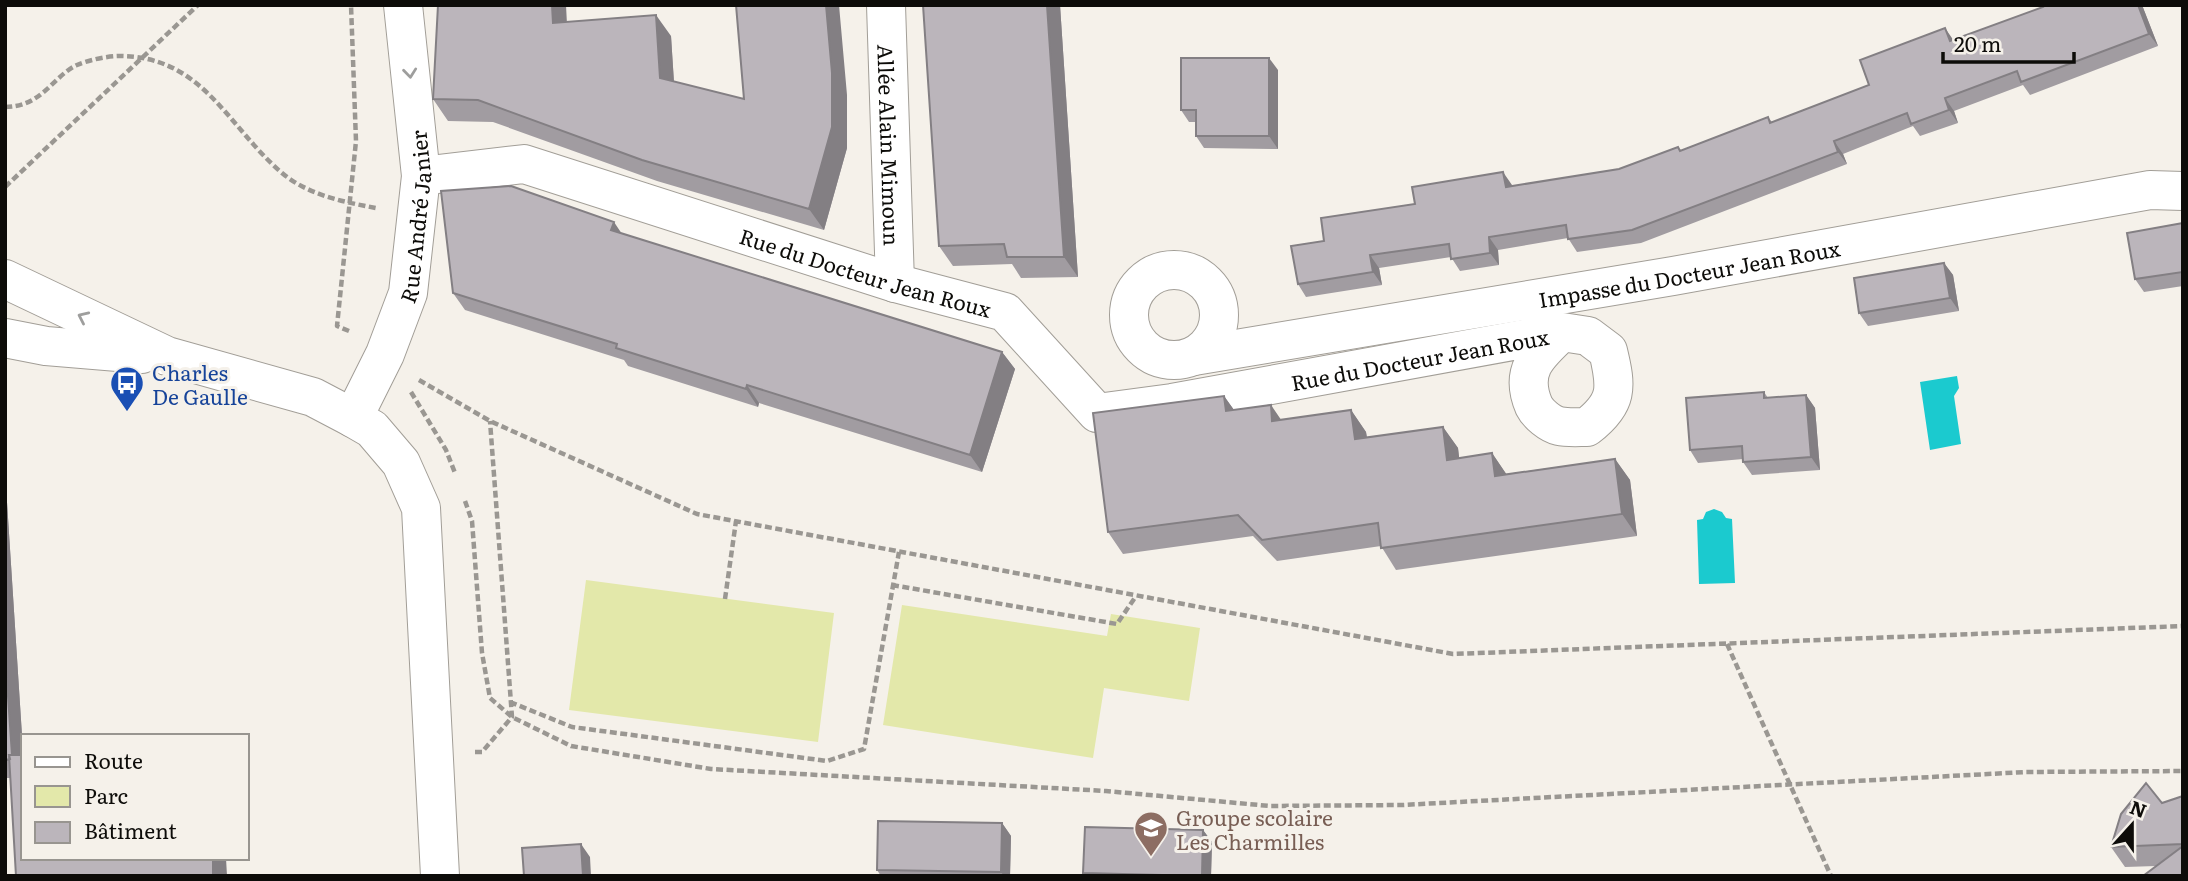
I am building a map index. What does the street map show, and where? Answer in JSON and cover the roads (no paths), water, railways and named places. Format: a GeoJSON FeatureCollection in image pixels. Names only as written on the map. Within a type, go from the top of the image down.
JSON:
{"type":"FeatureCollection","features":[{"type":"Feature","properties":{"kind":"street","name":"Rue André Janier"},"geometry":{"type":"LineString","coordinates":[[353,418],[385,354],[408,293],[421,176],[403,5]]}},
{"type":"Feature","properties":{"kind":"street","name":"Allée Alain Mimoun"},"geometry":{"type":"LineString","coordinates":[[886,5],[895,283]]}},
{"type":"Feature","properties":{"kind":"street","name":"Rue du Docteur Jean Roux"},"geometry":{"type":"LineString","coordinates":[[421,176],[524,164],[895,283],[1005,312],[1097,413],[1172,403],[1562,332]]}},
{"type":"Feature","properties":{"kind":"street","name":"Impasse du Docteur Jean Roux"},"geometry":{"type":"LineString","coordinates":[[1195,356],[1673,276],[2150,190],[2183,191]]}},
{"type":"Feature","properties":{"kind":"street"},"geometry":{"type":"LineString","coordinates":[[5,279],[167,356],[313,397],[372,429],[401,463],[421,508],[440,876]]}},
{"type":"Feature","properties":{"kind":"street"},"geometry":{"type":"LineString","coordinates":[[5,338],[46,346],[167,356]]}},
{"type":"Feature","properties":{"kind":"water"},"geometry":{"type":"Polygon","coordinates":[[[1957,376],[1959,388],[1954,396],[1961,444],[1930,450],[1920,382],[1957,376]]]}},
{"type":"Feature","properties":{"kind":"water"},"geometry":{"type":"Polygon","coordinates":[[[1714,509],[1732,519],[1735,583],[1699,584],[1697,520],[1703,519],[1706,512],[1714,509]]]}},
{"type":"Feature","properties":{"kind":"place","name":"Charles De Gaulle"},"geometry":{"type":"Point","coordinates":[127,413]}},
{"type":"Feature","properties":{"kind":"place","name":"Groupe scolaire Les Charmilles"},"geometry":{"type":"Point","coordinates":[1151,858]}}]}
